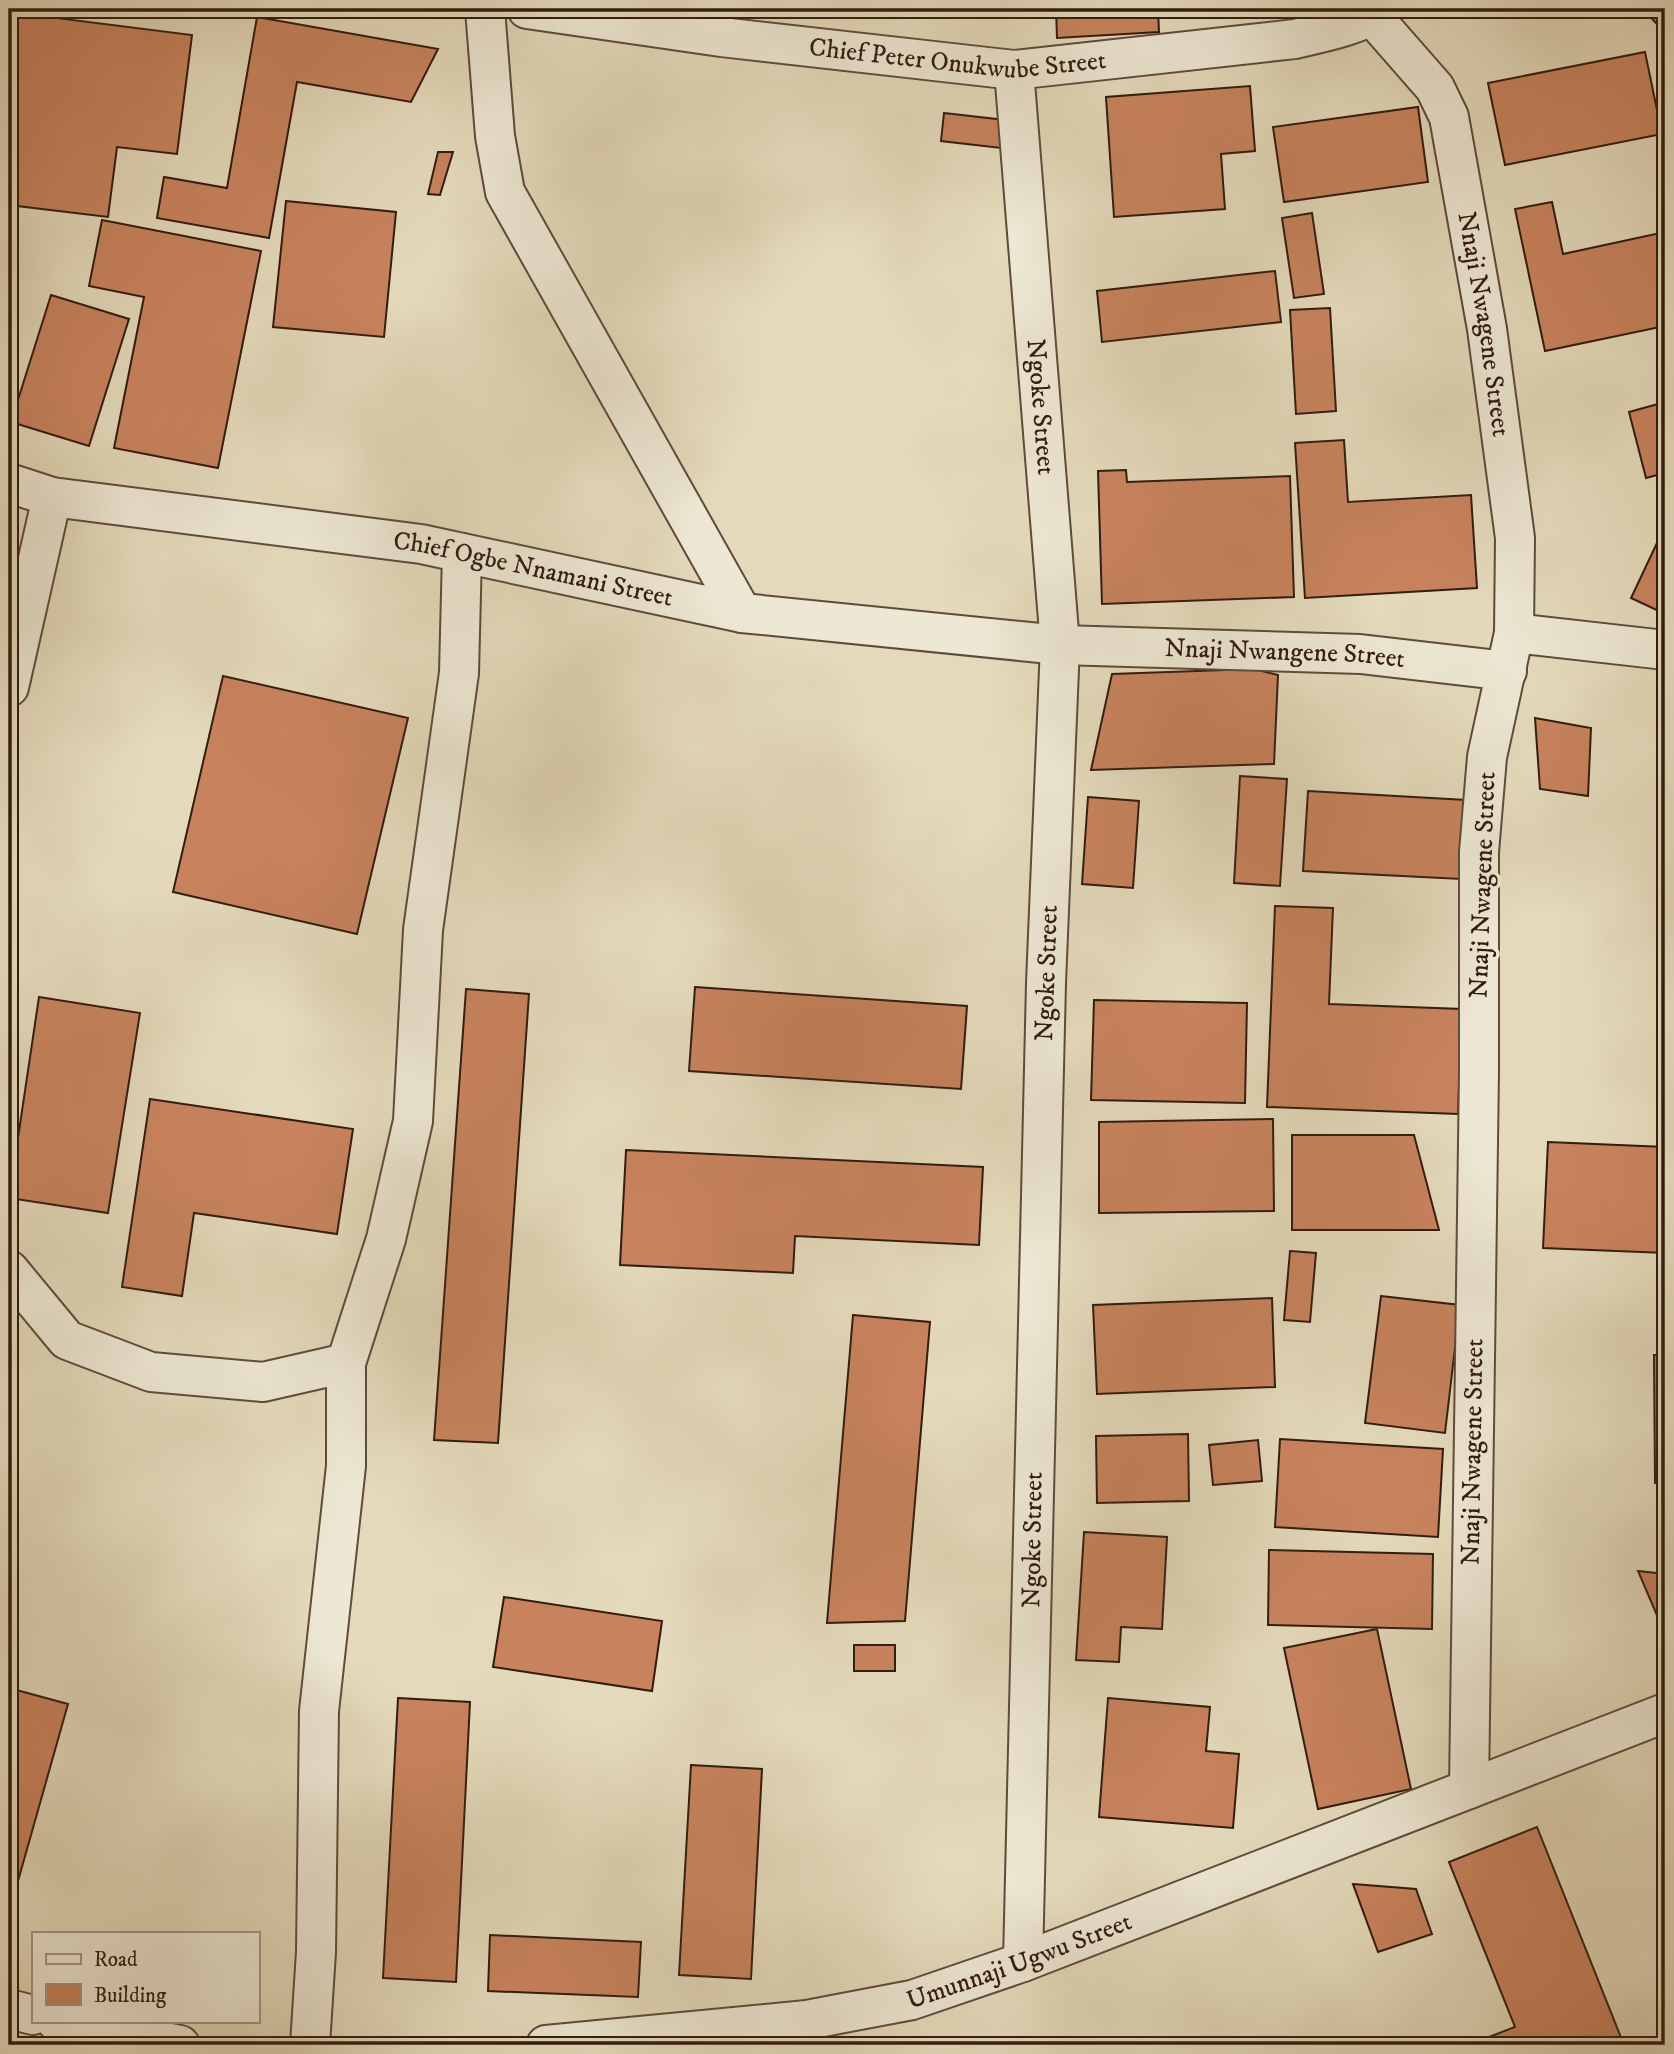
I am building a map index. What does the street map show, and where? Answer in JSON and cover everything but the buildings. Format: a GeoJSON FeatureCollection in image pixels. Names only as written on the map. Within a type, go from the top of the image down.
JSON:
{"type":"FeatureCollection","features":[{"type":"Feature","properties":{"kind":"street"},"geometry":{"type":"LineString","coordinates":[[485,9],[495,136],[505,192],[742,613]]}},
{"type":"Feature","properties":{"kind":"street","name":"Chief Peter Onukwube Street"},"geometry":{"type":"LineString","coordinates":[[527,9],[721,37],[1014,70],[1295,38],[1336,29],[1377,13]]}},
{"type":"Feature","properties":{"kind":"street","name":"Nnaji Nwagene Street"},"geometry":{"type":"LineString","coordinates":[[1377,13],[1435,88],[1449,117],[1487,328],[1515,538],[1514,634],[1487,757],[1479,852],[1479,1071],[1469,1789]]}},
{"type":"Feature","properties":{"kind":"street","name":"Ngoke Street"},"geometry":{"type":"LineString","coordinates":[[1014,70],[1060,645],[1046,983],[1023,1962]]}},
{"type":"Feature","properties":{"kind":"street","name":"Chief Ogbe Nnamani Street"},"geometry":{"type":"LineString","coordinates":[[9,483],[52,497],[421,544],[742,613],[1060,645]]}},
{"type":"Feature","properties":{"kind":"street"},"geometry":{"type":"LineString","coordinates":[[9,687],[52,497]]}},
{"type":"Feature","properties":{"kind":"street"},"geometry":{"type":"LineString","coordinates":[[310,2045],[316,1952],[319,1711],[346,1466],[346,1363],[386,1239],[413,1121],[423,930],[459,673],[462,553]]}},
{"type":"Feature","properties":{"kind":"street"},"geometry":{"type":"LineString","coordinates":[[1514,634],[1665,650]]}},
{"type":"Feature","properties":{"kind":"street","name":"Nnaji Nwangene Street"},"geometry":{"type":"LineString","coordinates":[[1060,645],[1360,654],[1507,671]]}},
{"type":"Feature","properties":{"kind":"street"},"geometry":{"type":"LineString","coordinates":[[9,1270],[67,1340],[151,1372],[263,1382],[346,1363]]}},
{"type":"Feature","properties":{"kind":"street","name":"Umunnaji Ugwu Street"},"geometry":{"type":"LineString","coordinates":[[546,2045],[807,2020],[912,2000],[1023,1962],[1665,1713]]}},
{"type":"Feature","properties":{"kind":"street"},"geometry":{"type":"LineString","coordinates":[[9,2009],[32,2015]]}},
{"type":"Feature","properties":{"kind":"street"},"geometry":{"type":"LineString","coordinates":[[61,2022],[180,2045]]}}]}
